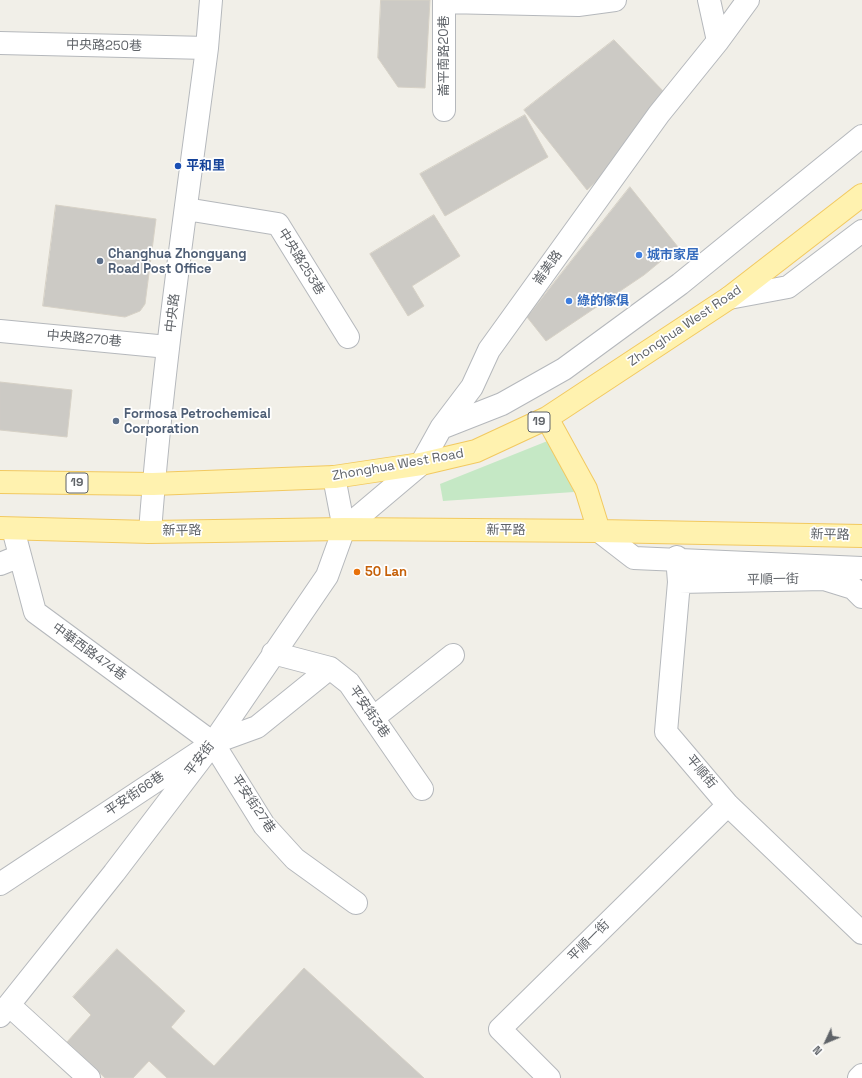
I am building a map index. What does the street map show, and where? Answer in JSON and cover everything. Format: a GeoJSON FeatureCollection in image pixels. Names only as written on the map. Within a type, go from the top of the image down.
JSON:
{"type":"FeatureCollection","features":[{"type":"Feature","properties":{"kind":"main road","name":"Zhonghua West Road"},"geometry":{"type":"LineString","coordinates":[[0,482],[153,484],[334,477],[421,464],[476,451],[547,418],[729,298],[862,195]]}},
{"type":"Feature","properties":{"kind":"main road"},"geometry":{"type":"LineString","coordinates":[[547,418],[586,489],[599,531]]}},
{"type":"Feature","properties":{"kind":"main road"},"geometry":{"type":"LineString","coordinates":[[6,529],[150,532]]}},
{"type":"Feature","properties":{"kind":"main road","name":"新平路"},"geometry":{"type":"LineString","coordinates":[[150,532],[344,529],[599,531],[862,536]]}},
{"type":"Feature","properties":{"kind":"street","name":"中央路"},"geometry":{"type":"LineString","coordinates":[[150,532],[153,484],[168,347],[212,0]]}},
{"type":"Feature","properties":{"kind":"street","name":"崙平南路20巷"},"geometry":{"type":"LineString","coordinates":[[444,110],[444,1],[578,5],[615,0]]}},
{"type":"Feature","properties":{"kind":"street"},"geometry":{"type":"LineString","coordinates":[[709,0],[718,41]]}},
{"type":"Feature","properties":{"kind":"street","name":"崙美路"},"geometry":{"type":"LineString","coordinates":[[344,529],[421,464],[442,428],[472,387],[489,350],[659,114],[718,41],[748,0]]}},
{"type":"Feature","properties":{"kind":"street","name":"中央路250巷"},"geometry":{"type":"LineString","coordinates":[[0,43],[207,48]]}},
{"type":"Feature","properties":{"kind":"street"},"geometry":{"type":"LineString","coordinates":[[442,428],[502,404],[564,369],[680,284],[862,136]]}},
{"type":"Feature","properties":{"kind":"street","name":"中央路253巷"},"geometry":{"type":"LineString","coordinates":[[186,209],[278,224],[348,337]]}},
{"type":"Feature","properties":{"kind":"street"},"geometry":{"type":"LineString","coordinates":[[729,298],[788,287],[862,231]]}},
{"type":"Feature","properties":{"kind":"street","name":"中央路270巷"},"geometry":{"type":"LineString","coordinates":[[0,331],[168,347]]}},
{"type":"Feature","properties":{"kind":"street"},"geometry":{"type":"LineString","coordinates":[[334,477],[344,529]]}},
{"type":"Feature","properties":{"kind":"street","name":"中華西路474巷"},"geometry":{"type":"LineString","coordinates":[[6,529],[20,556],[35,612],[213,743]]}},
{"type":"Feature","properties":{"kind":"street","name":"平安街"},"geometry":{"type":"LineString","coordinates":[[5,1011],[114,873],[213,743],[326,576],[344,529]]}},
{"type":"Feature","properties":{"kind":"street"},"geometry":{"type":"LineString","coordinates":[[599,531],[634,558],[677,558],[862,568]]}},
{"type":"Feature","properties":{"kind":"street"},"geometry":{"type":"LineString","coordinates":[[0,564],[20,556]]}},
{"type":"Feature","properties":{"kind":"street","name":"平順街"},"geometry":{"type":"LineString","coordinates":[[677,558],[679,582],[666,732],[728,804],[862,933]]}},
{"type":"Feature","properties":{"kind":"street","name":"平順一街"},"geometry":{"type":"LineString","coordinates":[[679,582],[824,579],[853,588],[862,598]]}},
{"type":"Feature","properties":{"kind":"street","name":"平安街3巷"},"geometry":{"type":"LineString","coordinates":[[273,653],[330,668],[349,683],[422,789]]}},
{"type":"Feature","properties":{"kind":"street"},"geometry":{"type":"LineString","coordinates":[[373,718],[453,655]]}},
{"type":"Feature","properties":{"kind":"street","name":"平安街66巷"},"geometry":{"type":"LineString","coordinates":[[0,884],[213,743],[257,727],[330,668]]}},
{"type":"Feature","properties":{"kind":"street","name":"平安街27巷"},"geometry":{"type":"LineString","coordinates":[[213,743],[264,825],[295,859],[356,903]]}},
{"type":"Feature","properties":{"kind":"street","name":"平順一街"},"geometry":{"type":"LineString","coordinates":[[549,1078],[500,1029],[728,804]]}},
{"type":"Feature","properties":{"kind":"street"},"geometry":{"type":"LineString","coordinates":[[5,1011],[89,1078]]}},
{"type":"Feature","properties":{"kind":"street"},"geometry":{"type":"LineString","coordinates":[[859,1078],[862,1075]]}},
{"type":"Feature","properties":{"kind":"green space"},"geometry":{"type":"Polygon","coordinates":[[[550,440],[574,492],[443,501],[440,484],[550,440]]]}},
{"type":"Feature","properties":{"kind":"building"},"geometry":{"type":"Polygon","coordinates":[[[381,0],[430,0],[425,88],[398,87],[378,58],[381,0]]]}},
{"type":"Feature","properties":{"kind":"building"},"geometry":{"type":"Polygon","coordinates":[[[614,40],[665,93],[600,178],[587,190],[524,110],[614,40]]]}},
{"type":"Feature","properties":{"kind":"building"},"geometry":{"type":"Polygon","coordinates":[[[525,115],[548,157],[445,216],[420,174],[525,115]]]}},
{"type":"Feature","properties":{"kind":"building"},"geometry":{"type":"Polygon","coordinates":[[[630,187],[678,247],[644,275],[546,341],[527,317],[630,187]]]}},
{"type":"Feature","properties":{"kind":"building","name":"Changhua Zhongyang Road Post Office"},"geometry":{"type":"Polygon","coordinates":[[[56,205],[156,219],[145,304],[140,311],[125,317],[43,306],[56,205]]]}},
{"type":"Feature","properties":{"kind":"building"},"geometry":{"type":"Polygon","coordinates":[[[434,215],[460,256],[412,286],[424,306],[408,316],[370,254],[434,215]]]}},
{"type":"Feature","properties":{"kind":"building"},"geometry":{"type":"Polygon","coordinates":[[[0,382],[72,390],[67,437],[0,430],[0,382]]]}},
{"type":"Feature","properties":{"kind":"building"},"geometry":{"type":"Polygon","coordinates":[[[117,949],[185,1011],[171,1027],[214,1066],[304,968],[424,1078],[167,1078],[149,1061],[133,1078],[105,1078],[67,1042],[91,1015],[73,997],[117,949]]]}},
{"type":"Feature","properties":{"kind":"place","name":"平和里"},"geometry":{"type":"Point","coordinates":[178,166]}},
{"type":"Feature","properties":{"kind":"place","name":"城市家居"},"geometry":{"type":"Point","coordinates":[639,255]}},
{"type":"Feature","properties":{"kind":"place","name":"Changhua Zhongyang Road Post Office"},"geometry":{"type":"Point","coordinates":[100,261]}},
{"type":"Feature","properties":{"kind":"place","name":"綠的傢俱"},"geometry":{"type":"Point","coordinates":[569,301]}},
{"type":"Feature","properties":{"kind":"place","name":"Formosa Petrochemical Corporation"},"geometry":{"type":"Point","coordinates":[116,421]}},
{"type":"Feature","properties":{"kind":"place","name":"50 Lan"},"geometry":{"type":"Point","coordinates":[357,572]}}]}
